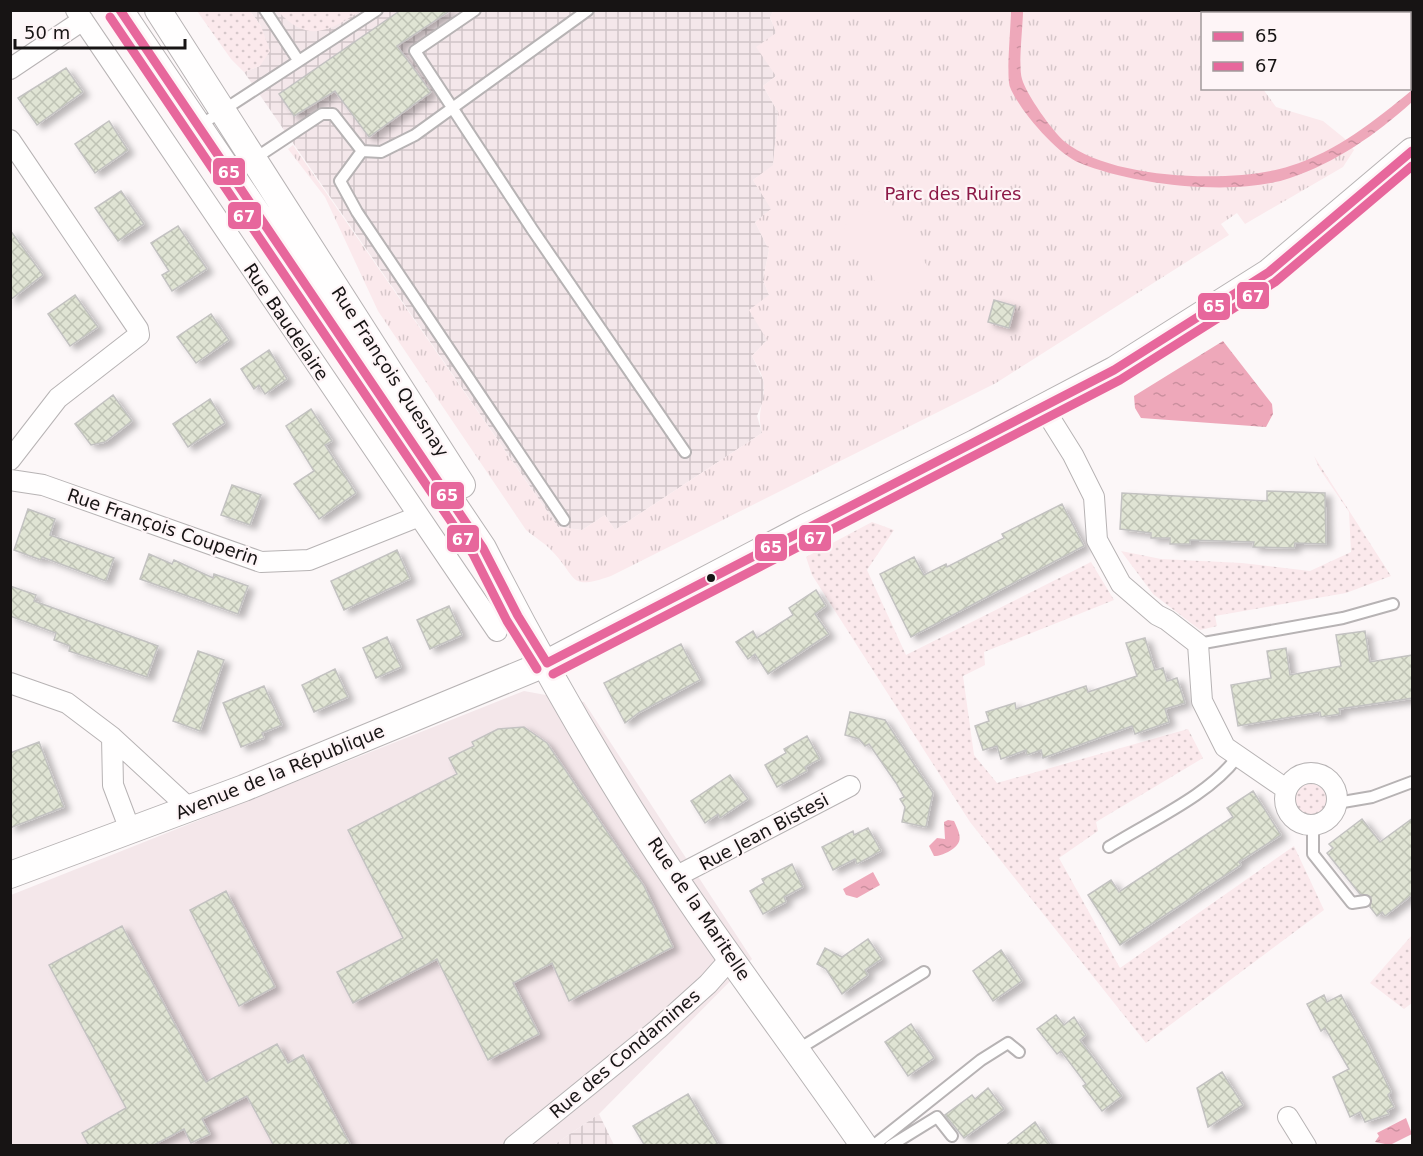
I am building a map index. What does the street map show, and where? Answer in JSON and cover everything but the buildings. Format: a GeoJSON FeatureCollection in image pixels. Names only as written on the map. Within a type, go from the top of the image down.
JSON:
{"type":"FeatureCollection","features":[{"type":"Feature","properties":{"kind":"street","name":"Rue François Quesnay"},"geometry":{"type":"LineString","coordinates":[[120,10],[199,126],[242,167]]}},
{"type":"Feature","properties":{"kind":"street","name":"Rue François Quesnay"},"geometry":{"type":"LineString","coordinates":[[158,10],[222,111],[242,167],[483,548],[518,616],[547,663]]}},
{"type":"Feature","properties":{"kind":"street"},"geometry":{"type":"LineString","coordinates":[[10,69],[80,15]]}},
{"type":"Feature","properties":{"kind":"street","name":"Rue Baudelaire"},"geometry":{"type":"LineString","coordinates":[[80,15],[417,517],[497,631]]}},
{"type":"Feature","properties":{"kind":"street"},"geometry":{"type":"LineString","coordinates":[[10,140],[138,329],[139,336],[58,398],[10,460]]}},
{"type":"Feature","properties":{"kind":"street","name":"Avenue de la République"},"geometry":{"type":"LineString","coordinates":[[10,876],[190,809],[547,663],[1143,353],[1269,272],[1413,151]]}},
{"type":"Feature","properties":{"kind":"street"},"geometry":{"type":"LineString","coordinates":[[1043,406],[1073,455],[1094,497],[1097,540],[1121,584],[1157,615],[1167,620],[1198,645],[1202,701],[1226,747],[1286,789]]}},
{"type":"Feature","properties":{"kind":"street","name":"Rue François Couperin"},"geometry":{"type":"LineString","coordinates":[[10,480],[43,485],[261,562],[309,560],[417,517]]}},
{"type":"Feature","properties":{"kind":"street","name":"Rue de la Maritelle"},"geometry":{"type":"LineString","coordinates":[[547,663],[624,798],[731,958],[864,1146]]}},
{"type":"Feature","properties":{"kind":"street"},"geometry":{"type":"LineString","coordinates":[[10,683],[67,703],[112,737],[190,809]]}},
{"type":"Feature","properties":{"kind":"street"},"geometry":{"type":"LineString","coordinates":[[112,737],[113,785],[130,830]]}},
{"type":"Feature","properties":{"kind":"street"},"geometry":{"type":"LineString","coordinates":[[1313,773],[1329,780],[1337,794],[1337,803],[1329,819],[1313,826],[1296,821],[1290,815],[1284,798],[1286,789],[1297,777],[1313,773]]}},
{"type":"Feature","properties":{"kind":"street","name":"Rue Jean Bistesi"},"geometry":{"type":"LineString","coordinates":[[677,876],[850,786]]}},
{"type":"Feature","properties":{"kind":"street","name":"Rue des Condamines"},"geometry":{"type":"LineString","coordinates":[[514,1146],[658,1029],[708,984],[731,958]]}},
{"type":"Feature","properties":{"kind":"street"},"geometry":{"type":"LineString","coordinates":[[1288,1118],[1306,1146]]}},
{"type":"Feature","properties":{"kind":"lane"},"geometry":{"type":"LineString","coordinates":[[265,10],[298,60]]}},
{"type":"Feature","properties":{"kind":"lane"},"geometry":{"type":"LineString","coordinates":[[199,126],[377,10]]}},
{"type":"Feature","properties":{"kind":"lane"},"geometry":{"type":"LineString","coordinates":[[475,10],[415,51],[532,229],[567,276],[685,452]]}},
{"type":"Feature","properties":{"kind":"lane"},"geometry":{"type":"LineString","coordinates":[[242,167],[322,114],[333,114],[362,151],[381,152],[415,135],[588,10]]}},
{"type":"Feature","properties":{"kind":"lane"},"geometry":{"type":"LineString","coordinates":[[362,151],[340,181],[357,212],[564,520]]}},
{"type":"Feature","properties":{"kind":"lane"},"geometry":{"type":"LineString","coordinates":[[1198,645],[1343,618],[1393,604]]}},
{"type":"Feature","properties":{"kind":"lane"},"geometry":{"type":"LineString","coordinates":[[1109,847],[1213,783],[1238,756]]}},
{"type":"Feature","properties":{"kind":"lane"},"geometry":{"type":"LineString","coordinates":[[1337,803],[1372,797],[1413,782]]}},
{"type":"Feature","properties":{"kind":"lane"},"geometry":{"type":"LineString","coordinates":[[1313,826],[1313,854],[1352,903],[1365,901]]}},
{"type":"Feature","properties":{"kind":"lane"},"geometry":{"type":"LineString","coordinates":[[797,1050],[924,972]]}},
{"type":"Feature","properties":{"kind":"lane"},"geometry":{"type":"LineString","coordinates":[[873,1146],[981,1060],[1008,1043],[1018,1052]]}},
{"type":"Feature","properties":{"kind":"lane"},"geometry":{"type":"LineString","coordinates":[[890,1146],[937,1117],[952,1136]]}},
{"type":"Feature","properties":{"kind":"shaded area"},"geometry":{"type":"Polygon","coordinates":[[[250,11],[773,11],[770,18],[777,33],[776,76],[763,86],[778,112],[773,166],[753,180],[772,209],[755,222],[769,250],[763,280],[769,295],[767,340],[752,356],[764,382],[763,401],[757,416],[762,433],[615,530],[605,515],[582,530],[558,527],[244,72],[260,66],[261,26],[250,11]]]}},
{"type":"Feature","properties":{"kind":"shaded area"},"geometry":{"type":"Polygon","coordinates":[[[524,691],[584,702],[752,959],[599,1114],[554,1145],[11,1146],[11,895],[524,691]]]}},
{"type":"Feature","properties":{"kind":"shaded area"},"geometry":{"type":"Polygon","coordinates":[[[599,1114],[614,1145],[554,1145],[599,1114]]]}},
{"type":"Feature","properties":{"kind":"green space"},"geometry":{"type":"Polygon","coordinates":[[[197,11],[250,11],[261,26],[270,51],[260,66],[244,72],[231,59],[197,11]]]}},
{"type":"Feature","properties":{"kind":"green space"},"geometry":{"type":"Polygon","coordinates":[[[278,11],[360,11],[329,28],[309,31],[299,28],[278,11]]]}},
{"type":"Feature","properties":{"kind":"green space","name":"Parc des Ruires"},"geometry":{"type":"Polygon","coordinates":[[[773,11],[1266,11],[1201,12],[1201,90],[1264,90],[1276,107],[1323,121],[1344,138],[1354,150],[1343,167],[1245,224],[1237,213],[1221,224],[1229,235],[996,383],[611,576],[580,582],[571,575],[549,548],[526,530],[378,311],[325,197],[288,149],[293,145],[558,527],[582,530],[605,515],[615,530],[762,433],[760,413],[764,384],[752,356],[767,340],[749,310],[769,295],[763,280],[769,250],[755,222],[771,209],[753,180],[773,165],[778,112],[763,86],[776,76],[756,47],[776,33],[770,17],[773,11]]]}},
{"type":"Feature","properties":{"kind":"green space"},"geometry":{"type":"Polygon","coordinates":[[[889,200],[934,278],[888,304],[843,226],[889,200]]]}},
{"type":"Feature","properties":{"kind":"green space"},"geometry":{"type":"Polygon","coordinates":[[[1314,456],[1391,576],[1346,593],[1215,616],[1217,626],[1200,630],[1153,594],[1121,551],[1161,559],[1242,563],[1310,571],[1351,552],[1349,512],[1319,468],[1314,456]]]}},
{"type":"Feature","properties":{"kind":"green space"},"geometry":{"type":"Polygon","coordinates":[[[872,522],[894,530],[867,570],[906,655],[1091,562],[1114,600],[984,652],[985,665],[963,676],[974,755],[997,783],[1188,729],[1203,758],[1096,822],[1098,831],[1059,858],[1120,968],[1294,846],[1324,910],[1146,1043],[970,822],[812,575],[806,557],[872,522]]]}},
{"type":"Feature","properties":{"kind":"green space"},"geometry":{"type":"Polygon","coordinates":[[[1311,784],[1323,788],[1327,800],[1323,812],[1311,816],[1299,812],[1295,800],[1299,788],[1311,784]]]}},
{"type":"Feature","properties":{"kind":"green space"},"geometry":{"type":"Polygon","coordinates":[[[1412,935],[1412,1003],[1404,1009],[1370,983],[1412,935]]]}},
{"type":"Feature","properties":{"kind":"water"},"geometry":{"type":"Polygon","coordinates":[[[1011,11],[1023,11],[1022,79],[1034,103],[1054,130],[1065,142],[1086,155],[1142,171],[1174,175],[1238,175],[1266,172],[1290,166],[1339,144],[1370,124],[1412,90],[1412,102],[1384,125],[1339,156],[1290,178],[1267,184],[1213,187],[1184,186],[1127,177],[1102,171],[1071,158],[1051,142],[1030,119],[1010,87],[1011,11]]]}},
{"type":"Feature","properties":{"kind":"water"},"geometry":{"type":"Polygon","coordinates":[[[1223,341],[1272,404],[1273,414],[1266,427],[1141,418],[1135,408],[1134,396],[1223,341]]]}},
{"type":"Feature","properties":{"kind":"water"},"geometry":{"type":"Polygon","coordinates":[[[954,821],[959,842],[948,852],[934,856],[929,846],[937,838],[945,839],[944,822],[954,821]]]}},
{"type":"Feature","properties":{"kind":"water"},"geometry":{"type":"Polygon","coordinates":[[[873,872],[880,885],[857,898],[846,895],[843,889],[873,872]]]}},
{"type":"Feature","properties":{"kind":"water"},"geometry":{"type":"Polygon","coordinates":[[[1406,1118],[1412,1134],[1390,1145],[1375,1142],[1379,1136],[1377,1133],[1406,1118]]]}},
{"type":"Feature","properties":{"kind":"transit line","name":"65"},"geometry":{"type":"LineString","coordinates":[[120,10],[483,548],[518,616],[547,663]]}},
{"type":"Feature","properties":{"kind":"transit line","name":"67"},"geometry":{"type":"LineString","coordinates":[[110,17],[473,554],[507,621],[537,669]]}},
{"type":"Feature","properties":{"kind":"transit line","name":"65"},"geometry":{"type":"LineString","coordinates":[[547,663],[1114,370],[1269,272],[1412,151]]}},
{"type":"Feature","properties":{"kind":"transit line","name":"67"},"geometry":{"type":"LineString","coordinates":[[553,674],[1120,380],[1275,282],[1412,166]]}}]}
